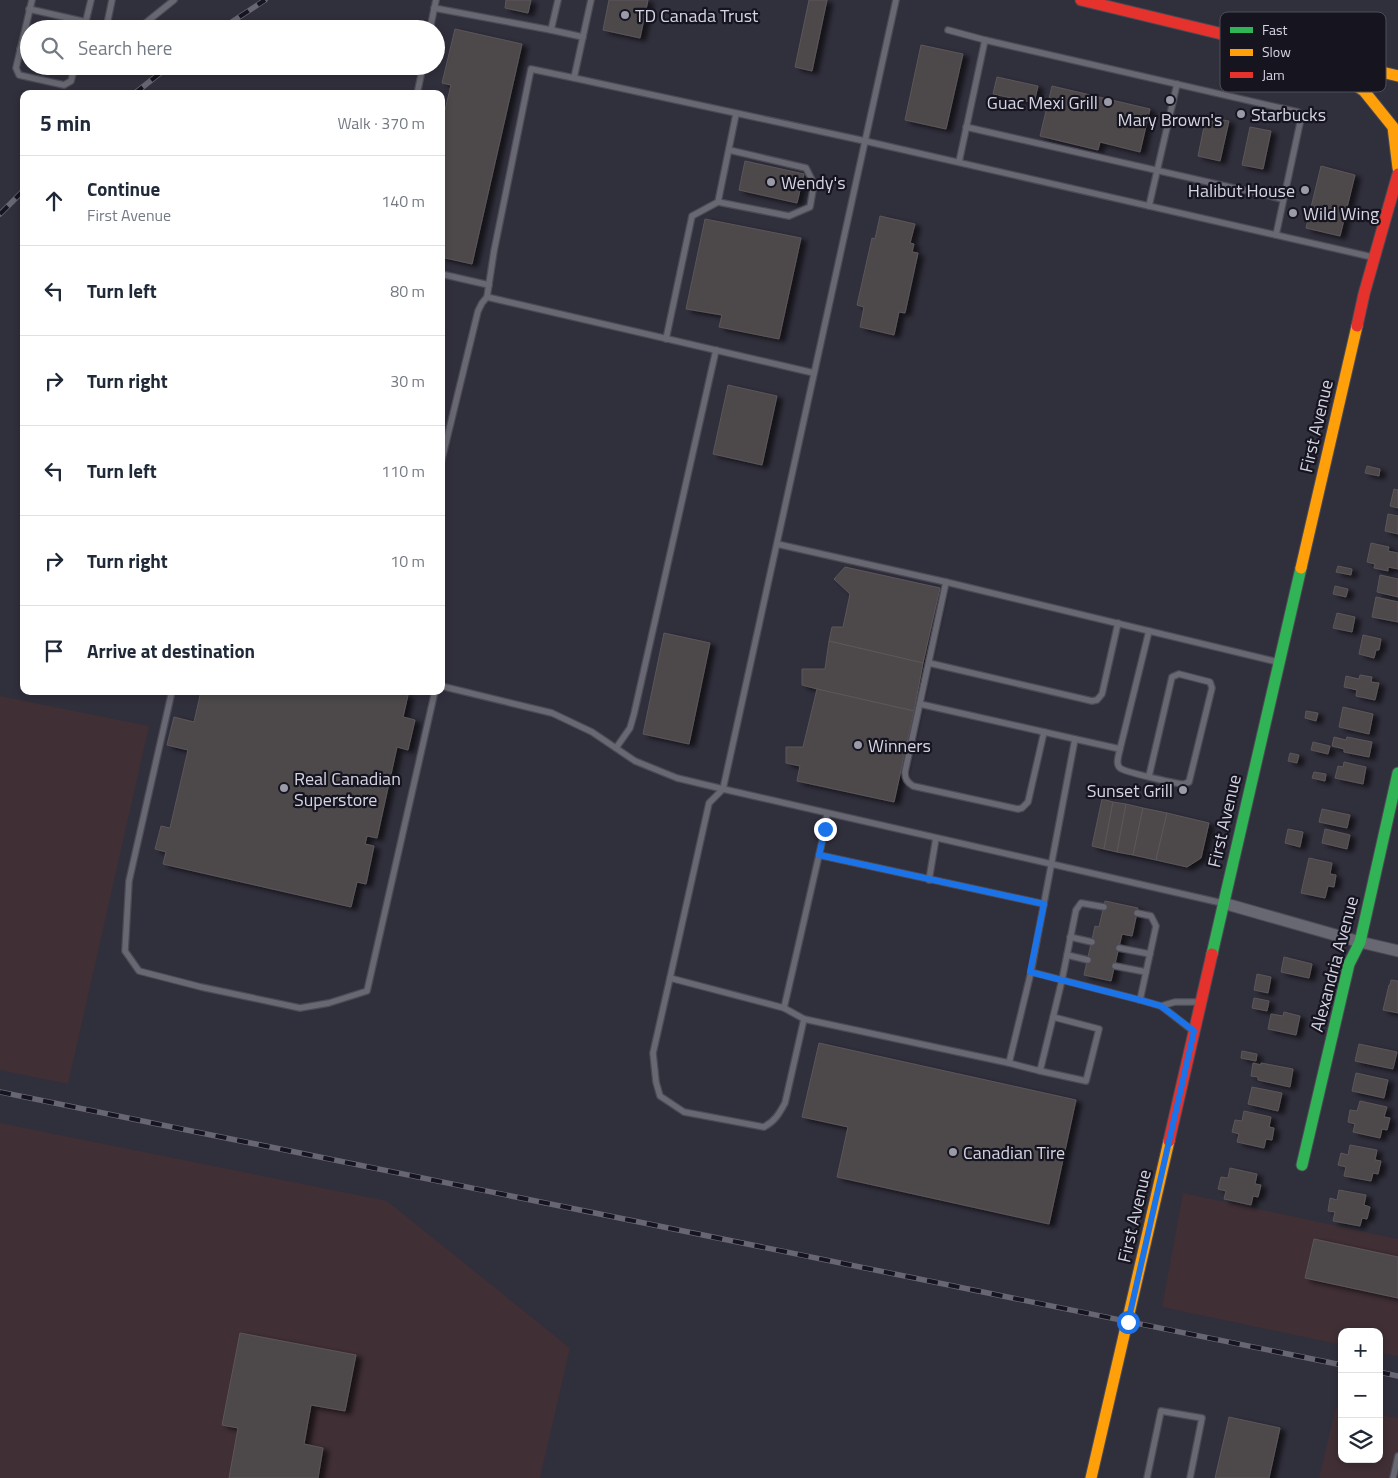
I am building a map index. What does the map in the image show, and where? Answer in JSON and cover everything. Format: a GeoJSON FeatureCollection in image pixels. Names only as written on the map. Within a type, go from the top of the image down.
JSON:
{"type":"FeatureCollection","features":[{"type":"Feature","properties":{"kind":"main road"},"geometry":{"type":"LineString","coordinates":[[1081,0],[1220,33]]}},
{"type":"Feature","properties":{"kind":"main road"},"geometry":{"type":"LineString","coordinates":[[1365,92],[1393,127],[1398,168]]}},
{"type":"Feature","properties":{"kind":"main road","name":"First Avenue"},"geometry":{"type":"LineString","coordinates":[[1091,1478],[1364,294],[1398,174]]}},
{"type":"Feature","properties":{"kind":"main road","name":"Alexandria Avenue"},"geometry":{"type":"LineString","coordinates":[[1302,1165],[1350,964],[1360,942],[1398,773]]}},
{"type":"Feature","properties":{"kind":"street"},"geometry":{"type":"LineString","coordinates":[[1224,903],[1398,951]]}},
{"type":"Feature","properties":{"kind":"lane"},"geometry":{"type":"LineString","coordinates":[[27,20],[32,0]]}},
{"type":"Feature","properties":{"kind":"lane"},"geometry":{"type":"LineString","coordinates":[[86,20],[91,0]]}},
{"type":"Feature","properties":{"kind":"lane"},"geometry":{"type":"LineString","coordinates":[[108,20],[112,0]]}},
{"type":"Feature","properties":{"kind":"lane"},"geometry":{"type":"LineString","coordinates":[[149,20],[174,0]]}},
{"type":"Feature","properties":{"kind":"lane"},"geometry":{"type":"LineString","coordinates":[[432,20],[436,0]]}},
{"type":"Feature","properties":{"kind":"lane"},"geometry":{"type":"LineString","coordinates":[[551,30],[558,0]]}},
{"type":"Feature","properties":{"kind":"lane"},"geometry":{"type":"LineString","coordinates":[[574,78],[591,0]]}},
{"type":"Feature","properties":{"kind":"lane"},"geometry":{"type":"LineString","coordinates":[[804,1019],[785,1103],[772,1123],[764,1127],[684,1112],[660,1096],[656,1082],[653,1053],[708,803],[723,789],[896,0]]}},
{"type":"Feature","properties":{"kind":"lane"},"geometry":{"type":"LineString","coordinates":[[434,8],[583,36]]}},
{"type":"Feature","properties":{"kind":"lane"},"geometry":{"type":"LineString","coordinates":[[30,9],[77,20]]}},
{"type":"Feature","properties":{"kind":"lane"},"geometry":{"type":"LineString","coordinates":[[948,30],[1298,112],[1300,123],[1276,235]]}},
{"type":"Feature","properties":{"kind":"lane"},"geometry":{"type":"LineString","coordinates":[[959,162],[986,40]]}},
{"type":"Feature","properties":{"kind":"lane"},"geometry":{"type":"LineString","coordinates":[[20,50],[16,68],[19,75],[64,85],[71,81],[73,75]]}},
{"type":"Feature","properties":{"kind":"lane"},"geometry":{"type":"LineString","coordinates":[[445,447],[478,311],[488,297],[494,251],[531,69],[865,141],[1375,257]]}},
{"type":"Feature","properties":{"kind":"lane"},"geometry":{"type":"LineString","coordinates":[[418,90],[421,75]]}},
{"type":"Feature","properties":{"kind":"lane"},"geometry":{"type":"LineString","coordinates":[[1149,206],[1177,84]]}},
{"type":"Feature","properties":{"kind":"lane"},"geometry":{"type":"LineString","coordinates":[[718,202],[736,114]]}},
{"type":"Feature","properties":{"kind":"lane"},"geometry":{"type":"LineString","coordinates":[[966,127],[1283,199]]}},
{"type":"Feature","properties":{"kind":"lane"},"geometry":{"type":"LineString","coordinates":[[666,339],[692,216],[718,202],[789,216],[810,207],[814,184],[806,168],[729,150]]}},
{"type":"Feature","properties":{"kind":"lane"},"geometry":{"type":"LineString","coordinates":[[445,275],[489,285]]}},
{"type":"Feature","properties":{"kind":"lane"},"geometry":{"type":"LineString","coordinates":[[488,297],[814,373]]}},
{"type":"Feature","properties":{"kind":"lane"},"geometry":{"type":"LineString","coordinates":[[616,748],[630,728],[634,714],[716,350]]}},
{"type":"Feature","properties":{"kind":"lane"},"geometry":{"type":"LineString","coordinates":[[777,544],[946,582],[1279,662]]}},
{"type":"Feature","properties":{"kind":"lane"},"geometry":{"type":"LineString","coordinates":[[946,582],[905,777],[913,786],[1018,809],[1022,808],[1028,802],[1044,732]]}},
{"type":"Feature","properties":{"kind":"lane"},"geometry":{"type":"LineString","coordinates":[[929,663],[1092,701],[1097,700],[1102,694],[1118,623]]}},
{"type":"Feature","properties":{"kind":"lane"},"geometry":{"type":"LineString","coordinates":[[1148,631],[1120,749],[1117,764],[1119,768],[1149,776],[1181,784],[1189,782],[1212,688],[1210,682],[1179,674],[1172,677],[1149,776]]}},
{"type":"Feature","properties":{"kind":"lane"},"geometry":{"type":"LineString","coordinates":[[445,687],[552,713],[592,732],[635,761],[677,778],[1224,903]]}},
{"type":"Feature","properties":{"kind":"lane"},"geometry":{"type":"LineString","coordinates":[[171,695],[129,881],[125,951],[139,971],[201,987],[300,1008],[329,1003],[367,991],[434,695]]}},
{"type":"Feature","properties":{"kind":"lane"},"geometry":{"type":"LineString","coordinates":[[920,704],[1120,749]]}},
{"type":"Feature","properties":{"kind":"lane"},"geometry":{"type":"LineString","coordinates":[[1009,1063],[1044,904],[1075,740]]}},
{"type":"Feature","properties":{"kind":"lane"},"geometry":{"type":"LineString","coordinates":[[784,1008],[827,813]]}},
{"type":"Feature","properties":{"kind":"lane"},"geometry":{"type":"LineString","coordinates":[[929,880],[936,838]]}},
{"type":"Feature","properties":{"kind":"lane"},"geometry":{"type":"LineString","coordinates":[[819,855],[1044,904]]}},
{"type":"Feature","properties":{"kind":"lane"},"geometry":{"type":"LineString","coordinates":[[1040,1071],[1062,980],[1076,910],[1081,903],[1104,907]]}},
{"type":"Feature","properties":{"kind":"lane"},"geometry":{"type":"LineString","coordinates":[[1137,913],[1151,916],[1156,926],[1140,1000]]}},
{"type":"Feature","properties":{"kind":"lane"},"geometry":{"type":"LineString","coordinates":[[1070,937],[1092,942]]}},
{"type":"Feature","properties":{"kind":"lane"},"geometry":{"type":"LineString","coordinates":[[1119,948],[1150,954]]}},
{"type":"Feature","properties":{"kind":"lane"},"geometry":{"type":"LineString","coordinates":[[1067,956],[1088,960]]}},
{"type":"Feature","properties":{"kind":"lane"},"geometry":{"type":"LineString","coordinates":[[1115,966],[1146,972]]}},
{"type":"Feature","properties":{"kind":"lane"},"geometry":{"type":"LineString","coordinates":[[1030,972],[1161,1006],[1194,1031]]}},
{"type":"Feature","properties":{"kind":"lane"},"geometry":{"type":"LineString","coordinates":[[670,978],[784,1008],[804,1019],[1086,1081],[1099,1029],[1053,1017]]}},
{"type":"Feature","properties":{"kind":"lane"},"geometry":{"type":"LineString","coordinates":[[1161,1006],[1175,1002],[1201,1002]]}},
{"type":"Feature","properties":{"kind":"lane"},"geometry":{"type":"LineString","coordinates":[[1147,1478],[1161,1411],[1202,1418],[1190,1478]]}},
{"type":"Feature","properties":{"kind":"lane"},"geometry":{"type":"LineString","coordinates":[[1393,1478],[1398,1456]]}},
{"type":"Feature","properties":{"kind":"shaded area"},"geometry":{"type":"Polygon","coordinates":[[[0,696],[149,726],[68,1084],[0,1070],[0,696]]]}},
{"type":"Feature","properties":{"kind":"shaded area"},"geometry":{"type":"Polygon","coordinates":[[[0,1123],[387,1201],[570,1348],[540,1478],[0,1478],[0,1123]]]}},
{"type":"Feature","properties":{"kind":"shaded area"},"geometry":{"type":"Polygon","coordinates":[[[1183,1193],[1398,1239],[1398,1356],[1383,1354],[1383,1328],[1338,1328],[1338,1344],[1162,1307],[1183,1193]]]}},
{"type":"Feature","properties":{"kind":"shaded area"},"geometry":{"type":"Polygon","coordinates":[[[1336,1407],[1338,1408],[1338,1463],[1383,1463],[1383,1416],[1398,1418],[1398,1478],[1319,1478],[1336,1407]]]}},
{"type":"Feature","properties":{"kind":"building"},"geometry":{"type":"Polygon","coordinates":[[[506,0],[531,0],[528,13],[505,8],[506,0]]]}},
{"type":"Feature","properties":{"kind":"building","name":"TD Canada Trust"},"geometry":{"type":"Polygon","coordinates":[[[609,0],[648,0],[640,38],[603,30],[609,0]]]}},
{"type":"Feature","properties":{"kind":"building"},"geometry":{"type":"Polygon","coordinates":[[[809,0],[827,0],[812,71],[795,67],[809,0]]]}},
{"type":"Feature","properties":{"kind":"building"},"geometry":{"type":"Polygon","coordinates":[[[455,29],[522,44],[472,264],[445,258],[445,110],[451,85],[442,83],[455,29]]]}},
{"type":"Feature","properties":{"kind":"building"},"geometry":{"type":"Polygon","coordinates":[[[921,45],[963,54],[946,129],[905,120],[921,45]]]}},
{"type":"Feature","properties":{"kind":"building"},"geometry":{"type":"Polygon","coordinates":[[[997,77],[1038,86],[1034,103],[993,94],[997,77]]]}},
{"type":"Feature","properties":{"kind":"building"},"geometry":{"type":"Polygon","coordinates":[[[1052,86],[1150,109],[1140,152],[1100,142],[1098,150],[1040,136],[1052,86]]]}},
{"type":"Feature","properties":{"kind":"building"},"geometry":{"type":"Polygon","coordinates":[[[1206,117],[1229,121],[1220,161],[1198,156],[1206,117]]]}},
{"type":"Feature","properties":{"kind":"building"},"geometry":{"type":"Polygon","coordinates":[[[1250,127],[1271,131],[1263,169],[1242,165],[1250,127]]]}},
{"type":"Feature","properties":{"kind":"building","name":"Wendy's"},"geometry":{"type":"Polygon","coordinates":[[[745,161],[804,174],[797,203],[739,190],[745,161]]]}},
{"type":"Feature","properties":{"kind":"building"},"geometry":{"type":"Polygon","coordinates":[[[1321,166],[1355,175],[1340,236],[1306,228],[1321,166]]]}},
{"type":"Feature","properties":{"kind":"building"},"geometry":{"type":"Polygon","coordinates":[[[880,216],[915,224],[910,243],[914,244],[912,252],[918,253],[905,313],[899,312],[894,335],[860,327],[864,307],[857,305],[872,238],[875,239],[880,216]]]}},
{"type":"Feature","properties":{"kind":"building"},"geometry":{"type":"Polygon","coordinates":[[[705,219],[801,238],[779,339],[719,327],[722,315],[686,309],[705,219]]]}},
{"type":"Feature","properties":{"kind":"building"},"geometry":{"type":"Polygon","coordinates":[[[728,385],[777,396],[762,465],[713,454],[728,385]]]}},
{"type":"Feature","properties":{"kind":"building"},"geometry":{"type":"Polygon","coordinates":[[[1367,466],[1380,469],[1379,476],[1365,473],[1367,466]]]}},
{"type":"Feature","properties":{"kind":"building"},"geometry":{"type":"Polygon","coordinates":[[[1394,489],[1398,490],[1398,508],[1390,506],[1394,489]]]}},
{"type":"Feature","properties":{"kind":"building"},"geometry":{"type":"Polygon","coordinates":[[[1388,514],[1398,516],[1398,534],[1385,531],[1388,514]]]}},
{"type":"Feature","properties":{"kind":"building"},"geometry":{"type":"Polygon","coordinates":[[[1371,543],[1389,547],[1388,551],[1398,553],[1398,569],[1388,567],[1388,571],[1374,568],[1375,564],[1367,562],[1371,543]]]}},
{"type":"Feature","properties":{"kind":"building"},"geometry":{"type":"Polygon","coordinates":[[[1338,566],[1352,569],[1351,575],[1336,572],[1338,566]]]}},
{"type":"Feature","properties":{"kind":"building"},"geometry":{"type":"Polygon","coordinates":[[[845,567],[940,588],[923,663],[829,641],[832,627],[843,627],[850,594],[834,579],[845,567]]]}},
{"type":"Feature","properties":{"kind":"building"},"geometry":{"type":"Polygon","coordinates":[[[1380,575],[1398,579],[1398,597],[1377,592],[1380,575]]]}},
{"type":"Feature","properties":{"kind":"building"},"geometry":{"type":"Polygon","coordinates":[[[1335,586],[1348,589],[1346,597],[1333,594],[1335,586]]]}},
{"type":"Feature","properties":{"kind":"building"},"geometry":{"type":"Polygon","coordinates":[[[1376,597],[1398,602],[1398,622],[1372,617],[1376,597]]]}},
{"type":"Feature","properties":{"kind":"building"},"geometry":{"type":"Polygon","coordinates":[[[1337,613],[1355,617],[1352,632],[1333,628],[1337,613]]]}},
{"type":"Feature","properties":{"kind":"building"},"geometry":{"type":"Polygon","coordinates":[[[664,633],[710,643],[689,744],[643,734],[664,633]]]}},
{"type":"Feature","properties":{"kind":"building"},"geometry":{"type":"Polygon","coordinates":[[[1363,635],[1381,639],[1379,650],[1376,650],[1374,658],[1359,654],[1363,635]]]}},
{"type":"Feature","properties":{"kind":"building"},"geometry":{"type":"Polygon","coordinates":[[[829,641],[923,663],[914,711],[802,685],[802,669],[825,669],[829,641]]]}},
{"type":"Feature","properties":{"kind":"building"},"geometry":{"type":"Polygon","coordinates":[[[1360,675],[1372,677],[1371,682],[1379,683],[1375,700],[1356,696],[1357,690],[1344,687],[1346,676],[1359,679],[1360,675]]]}},
{"type":"Feature","properties":{"kind":"building"},"geometry":{"type":"Polygon","coordinates":[[[817,689],[914,711],[894,802],[797,781],[800,766],[786,763],[786,747],[803,747],[817,689]]]}},
{"type":"Feature","properties":{"kind":"building","name":"Real Canadian Superstore"},"geometry":{"type":"Polygon","coordinates":[[[200,695],[408,695],[403,717],[415,720],[408,750],[397,747],[377,838],[367,836],[365,844],[374,846],[366,884],[357,882],[351,907],[163,864],[166,852],[155,849],[161,826],[170,828],[188,750],[167,745],[174,717],[194,722],[200,695]]]}},
{"type":"Feature","properties":{"kind":"building"},"geometry":{"type":"Polygon","coordinates":[[[1343,707],[1373,714],[1369,734],[1339,727],[1343,707]]]}},
{"type":"Feature","properties":{"kind":"building"},"geometry":{"type":"Polygon","coordinates":[[[1306,711],[1318,713],[1316,721],[1305,718],[1306,711]]]}},
{"type":"Feature","properties":{"kind":"building"},"geometry":{"type":"Polygon","coordinates":[[[1334,737],[1346,740],[1347,737],[1372,742],[1369,757],[1344,752],[1344,749],[1332,746],[1334,737]]]}},
{"type":"Feature","properties":{"kind":"building"},"geometry":{"type":"Polygon","coordinates":[[[1313,742],[1330,746],[1328,754],[1311,750],[1313,742]]]}},
{"type":"Feature","properties":{"kind":"building"},"geometry":{"type":"Polygon","coordinates":[[[1290,753],[1299,755],[1297,763],[1288,761],[1290,753]]]}},
{"type":"Feature","properties":{"kind":"building"},"geometry":{"type":"Polygon","coordinates":[[[1344,762],[1366,767],[1363,784],[1335,778],[1338,766],[1343,767],[1344,762]]]}},
{"type":"Feature","properties":{"kind":"building"},"geometry":{"type":"Polygon","coordinates":[[[1314,772],[1326,774],[1325,781],[1312,778],[1314,772]]]}},
{"type":"Feature","properties":{"kind":"building"},"geometry":{"type":"Polygon","coordinates":[[[1102,799],[1113,802],[1104,849],[1092,846],[1102,799]]]}},
{"type":"Feature","properties":{"kind":"building"},"geometry":{"type":"Polygon","coordinates":[[[1113,802],[1126,804],[1117,852],[1104,849],[1113,802]]]}},
{"type":"Feature","properties":{"kind":"building"},"geometry":{"type":"Polygon","coordinates":[[[1126,804],[1143,808],[1133,855],[1117,852],[1126,804]]]}},
{"type":"Feature","properties":{"kind":"building"},"geometry":{"type":"Polygon","coordinates":[[[1143,808],[1167,813],[1156,860],[1133,855],[1143,808]]]}},
{"type":"Feature","properties":{"kind":"building"},"geometry":{"type":"Polygon","coordinates":[[[1322,809],[1350,815],[1347,828],[1319,822],[1322,809]]]}},
{"type":"Feature","properties":{"kind":"building"},"geometry":{"type":"Polygon","coordinates":[[[1167,813],[1209,823],[1201,858],[1187,867],[1156,860],[1167,813]]]}},
{"type":"Feature","properties":{"kind":"building"},"geometry":{"type":"Polygon","coordinates":[[[1288,829],[1303,832],[1300,847],[1285,843],[1288,829]]]}},
{"type":"Feature","properties":{"kind":"building"},"geometry":{"type":"Polygon","coordinates":[[[1325,829],[1350,835],[1347,849],[1322,843],[1325,829]]]}},
{"type":"Feature","properties":{"kind":"building"},"geometry":{"type":"Polygon","coordinates":[[[1309,858],[1332,863],[1330,874],[1336,875],[1334,887],[1328,886],[1325,898],[1301,893],[1309,858]]]}},
{"type":"Feature","properties":{"kind":"building"},"geometry":{"type":"Polygon","coordinates":[[[1105,901],[1138,908],[1132,936],[1122,934],[1111,981],[1084,975],[1095,926],[1099,927],[1105,901]]]}},
{"type":"Feature","properties":{"kind":"building"},"geometry":{"type":"Polygon","coordinates":[[[1284,957],[1312,964],[1309,978],[1281,972],[1284,957]]]}},
{"type":"Feature","properties":{"kind":"building"},"geometry":{"type":"Polygon","coordinates":[[[1257,974],[1271,977],[1268,993],[1254,990],[1257,974]]]}},
{"type":"Feature","properties":{"kind":"building"},"geometry":{"type":"Polygon","coordinates":[[[1391,980],[1398,981],[1398,1013],[1383,1010],[1391,980]]]}},
{"type":"Feature","properties":{"kind":"building"},"geometry":{"type":"Polygon","coordinates":[[[1254,998],[1269,1001],[1267,1011],[1252,1008],[1254,998]]]}},
{"type":"Feature","properties":{"kind":"building"},"geometry":{"type":"Polygon","coordinates":[[[1284,1012],[1300,1016],[1296,1035],[1268,1029],[1271,1014],[1283,1016],[1284,1012]]]}},
{"type":"Feature","properties":{"kind":"building","name":"Canadian Tire"},"geometry":{"type":"Polygon","coordinates":[[[819,1043],[1076,1100],[1049,1224],[837,1177],[848,1127],[802,1117],[819,1043]]]}},
{"type":"Feature","properties":{"kind":"building"},"geometry":{"type":"Polygon","coordinates":[[[1359,1044],[1397,1052],[1393,1069],[1355,1061],[1359,1044]]]}},
{"type":"Feature","properties":{"kind":"building"},"geometry":{"type":"Polygon","coordinates":[[[1242,1051],[1257,1054],[1256,1061],[1241,1058],[1242,1051]]]}},
{"type":"Feature","properties":{"kind":"building"},"geometry":{"type":"Polygon","coordinates":[[[1253,1063],[1293,1069],[1290,1087],[1258,1080],[1258,1077],[1251,1076],[1253,1063]]]}},
{"type":"Feature","properties":{"kind":"building"},"geometry":{"type":"Polygon","coordinates":[[[1356,1073],[1388,1080],[1384,1098],[1352,1091],[1356,1073]]]}},
{"type":"Feature","properties":{"kind":"building"},"geometry":{"type":"Polygon","coordinates":[[[1252,1087],[1282,1093],[1278,1111],[1248,1104],[1252,1087]]]}},
{"type":"Feature","properties":{"kind":"building"},"geometry":{"type":"Polygon","coordinates":[[[1360,1101],[1387,1107],[1384,1117],[1390,1118],[1387,1130],[1382,1129],[1380,1138],[1353,1132],[1355,1124],[1348,1122],[1350,1110],[1357,1111],[1360,1101]]]}},
{"type":"Feature","properties":{"kind":"building"},"geometry":{"type":"Polygon","coordinates":[[[1244,1111],[1271,1117],[1269,1127],[1274,1128],[1272,1140],[1266,1139],[1264,1148],[1237,1142],[1239,1134],[1232,1132],[1235,1120],[1242,1121],[1244,1111]]]}},
{"type":"Feature","properties":{"kind":"building"},"geometry":{"type":"Polygon","coordinates":[[[1350,1145],[1377,1150],[1375,1160],[1381,1161],[1378,1174],[1373,1173],[1371,1181],[1344,1176],[1346,1167],[1338,1165],[1341,1153],[1348,1155],[1350,1145]]]}},
{"type":"Feature","properties":{"kind":"building"},"geometry":{"type":"Polygon","coordinates":[[[1230,1168],[1257,1174],[1255,1184],[1261,1185],[1258,1197],[1253,1196],[1251,1205],[1224,1199],[1226,1191],[1218,1189],[1221,1177],[1228,1178],[1230,1168]]]}},
{"type":"Feature","properties":{"kind":"building"},"geometry":{"type":"Polygon","coordinates":[[[1339,1190],[1366,1195],[1364,1205],[1370,1207],[1367,1219],[1362,1218],[1360,1226],[1333,1221],[1335,1212],[1328,1211],[1330,1198],[1337,1200],[1339,1190]]]}},
{"type":"Feature","properties":{"kind":"building"},"geometry":{"type":"Polygon","coordinates":[[[1314,1239],[1398,1257],[1398,1298],[1305,1278],[1314,1239]]]}},
{"type":"Feature","properties":{"kind":"building"},"geometry":{"type":"Polygon","coordinates":[[[240,1333],[356,1355],[345,1411],[311,1405],[304,1444],[323,1448],[318,1478],[229,1478],[238,1428],[222,1425],[240,1333]]]}},
{"type":"Feature","properties":{"kind":"building"},"geometry":{"type":"Polygon","coordinates":[[[1229,1417],[1280,1428],[1269,1478],[1215,1478],[1229,1417]]]}},
{"type":"Feature","properties":{"kind":"railway"},"geometry":{"type":"LineString","coordinates":[[235,20],[265,0]]}},
{"type":"Feature","properties":{"kind":"railway"},"geometry":{"type":"LineString","coordinates":[[139,90],[158,75]]}},
{"type":"Feature","properties":{"kind":"railway"},"geometry":{"type":"LineString","coordinates":[[0,214],[20,194]]}},
{"type":"Feature","properties":{"kind":"railway"},"geometry":{"type":"LineString","coordinates":[[0,1092],[1338,1364]]}},
{"type":"Feature","properties":{"kind":"railway"},"geometry":{"type":"LineString","coordinates":[[1383,1373],[1398,1376]]}},
{"type":"Feature","properties":{"kind":"traffic: fast"},"geometry":{"type":"LineString","coordinates":[[1212,954],[1301,568]]}},
{"type":"Feature","properties":{"kind":"traffic: fast"},"geometry":{"type":"LineString","coordinates":[[1302,1165],[1349,964],[1360,942],[1398,773]]}},
{"type":"Feature","properties":{"kind":"traffic: slow"},"geometry":{"type":"LineString","coordinates":[[1386,73],[1398,76]]}},
{"type":"Feature","properties":{"kind":"traffic: slow"},"geometry":{"type":"LineString","coordinates":[[1365,92],[1393,127],[1398,168]]}},
{"type":"Feature","properties":{"kind":"traffic: slow"},"geometry":{"type":"LineString","coordinates":[[1301,568],[1357,326]]}},
{"type":"Feature","properties":{"kind":"traffic: slow"},"geometry":{"type":"LineString","coordinates":[[1091,1478],[1169,1141]]}},
{"type":"Feature","properties":{"kind":"traffic: jam"},"geometry":{"type":"LineString","coordinates":[[1081,0],[1220,33]]}},
{"type":"Feature","properties":{"kind":"traffic: jam"},"geometry":{"type":"LineString","coordinates":[[1357,326],[1364,294],[1398,174]]}},
{"type":"Feature","properties":{"kind":"traffic: jam"},"geometry":{"type":"LineString","coordinates":[[1169,1141],[1212,954]]}},
{"type":"Feature","properties":{"kind":"place","name":"TD Canada Trust"},"geometry":{"type":"Point","coordinates":[625,15]}},
{"type":"Feature","properties":{"kind":"place","name":"Mary Brown's"},"geometry":{"type":"Point","coordinates":[1170,100]}},
{"type":"Feature","properties":{"kind":"place","name":"Guac Mexi Grill"},"geometry":{"type":"Point","coordinates":[1108,102]}},
{"type":"Feature","properties":{"kind":"place","name":"Starbucks"},"geometry":{"type":"Point","coordinates":[1241,114]}},
{"type":"Feature","properties":{"kind":"place","name":"Wendy's"},"geometry":{"type":"Point","coordinates":[771,182]}},
{"type":"Feature","properties":{"kind":"place","name":"Halibut House"},"geometry":{"type":"Point","coordinates":[1305,190]}},
{"type":"Feature","properties":{"kind":"place","name":"Wild Wing"},"geometry":{"type":"Point","coordinates":[1293,213]}},
{"type":"Feature","properties":{"kind":"place","name":"Winners"},"geometry":{"type":"Point","coordinates":[858,745]}},
{"type":"Feature","properties":{"kind":"place","name":"Real Canadian Superstore"},"geometry":{"type":"Point","coordinates":[284,788]}},
{"type":"Feature","properties":{"kind":"place","name":"Sunset Grill"},"geometry":{"type":"Point","coordinates":[1183,790]}},
{"type":"Feature","properties":{"kind":"place","name":"Canadian Tire"},"geometry":{"type":"Point","coordinates":[953,1152]}},
{"type":"Feature","properties":{"kind":"route"},"geometry":{"type":"LineString","coordinates":[[825,829],[819,855],[1044,904],[1030,972],[1161,1006],[1194,1031],[1128,1322]]}}]}
